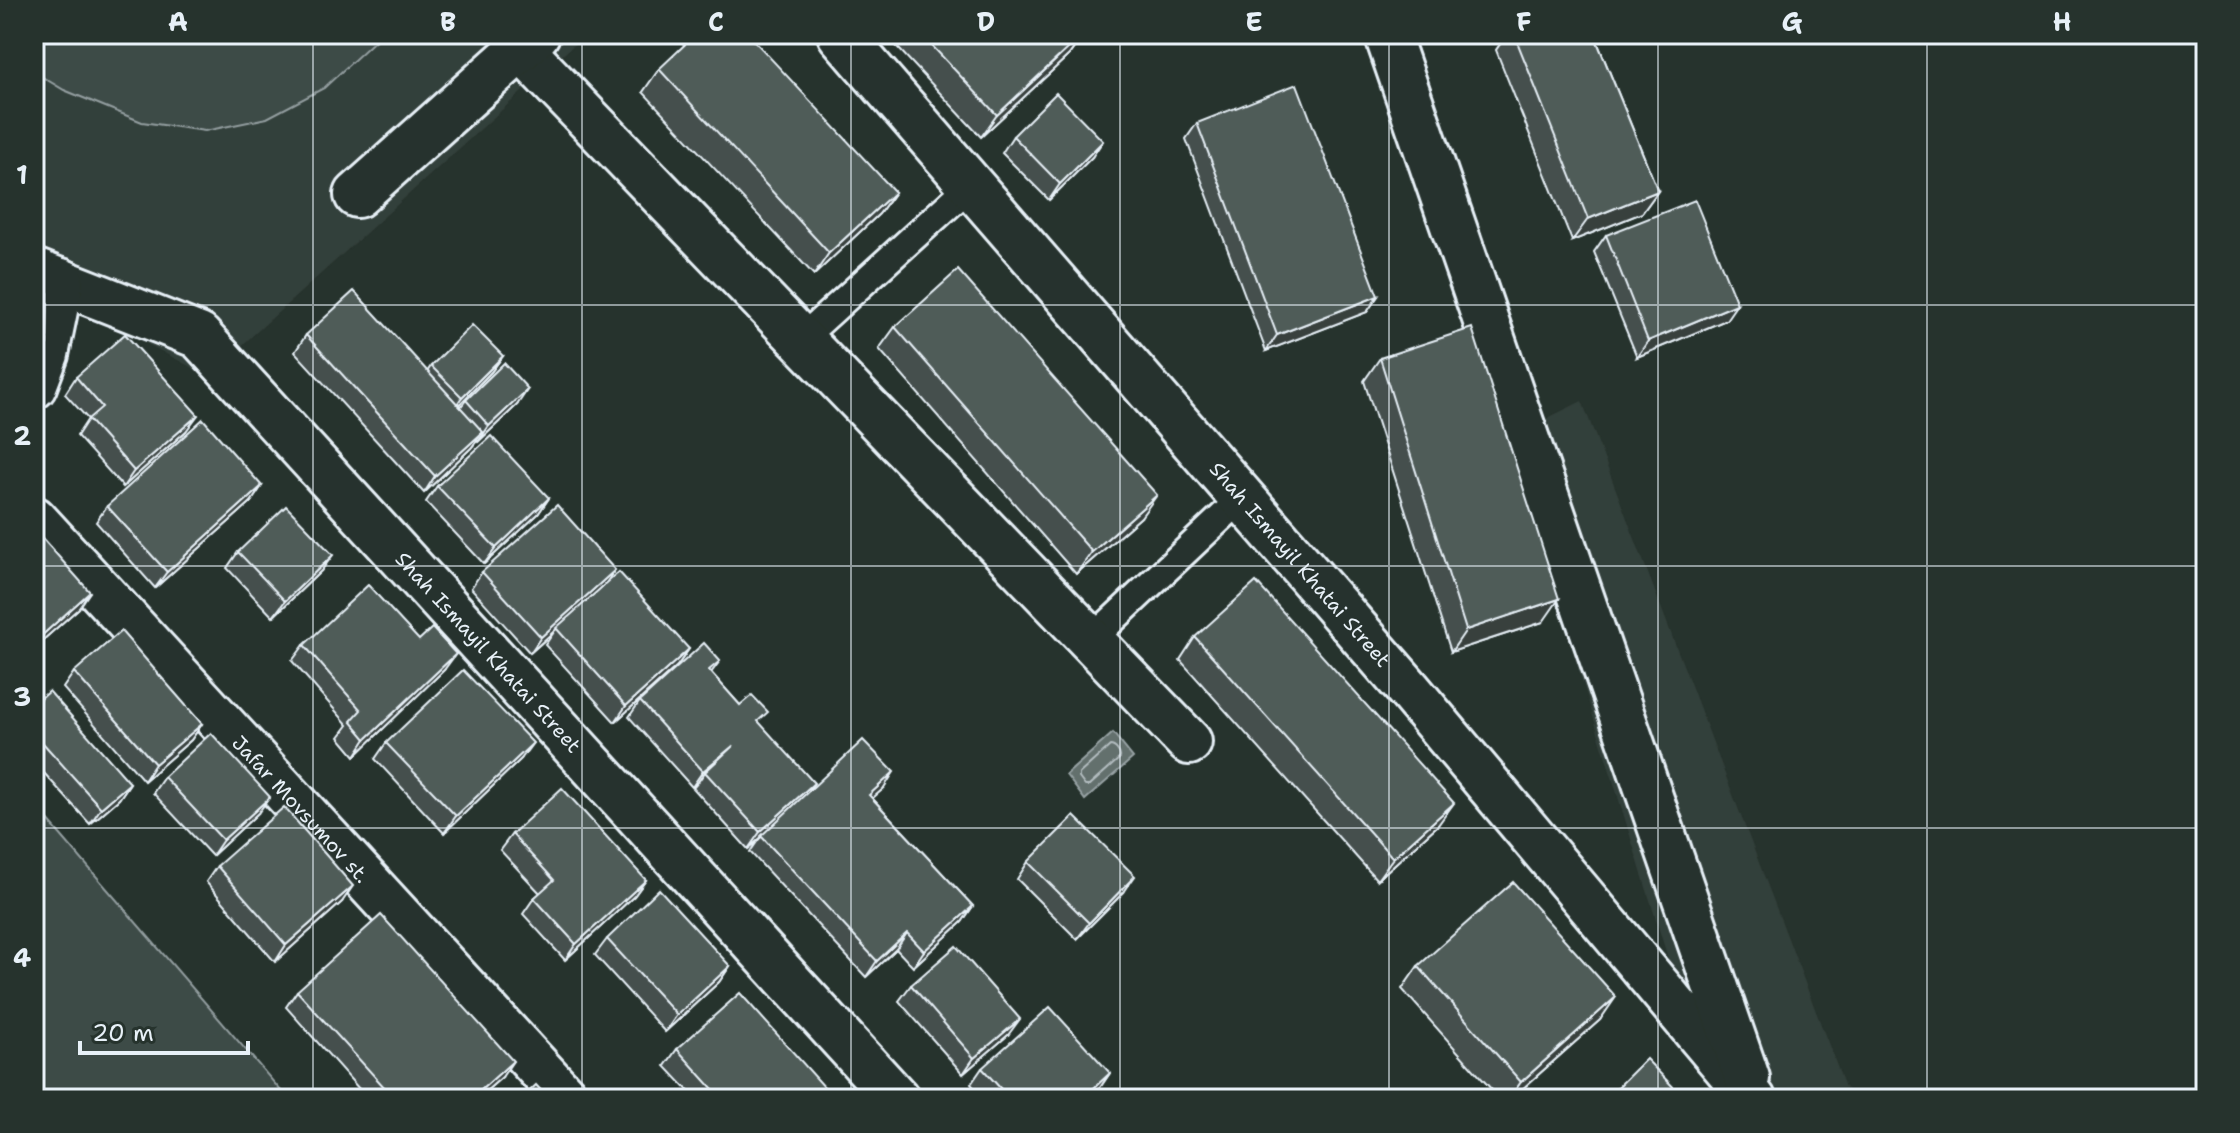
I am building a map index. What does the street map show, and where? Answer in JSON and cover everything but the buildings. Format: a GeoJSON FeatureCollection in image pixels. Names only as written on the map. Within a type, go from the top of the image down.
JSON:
{"type":"FeatureCollection","features":[{"type":"Feature","properties":{"kind":"street","name":"Shah Ismayil Khatai Street"},"geometry":{"type":"LineString","coordinates":[[840,34],[1409,690],[1754,1099]]}},
{"type":"Feature","properties":{"kind":"street","name":"Shah Ismayil Khatai Street"},"geometry":{"type":"LineString","coordinates":[[1387,34],[1754,1099]]}},
{"type":"Feature","properties":{"kind":"street"},"geometry":{"type":"LineString","coordinates":[[357,195],[529,41],[801,339],[1189,742]]}},
{"type":"Feature","properties":{"kind":"street","name":"Shah Ismayil Khatai Street"},"geometry":{"type":"LineString","coordinates":[[47,276],[199,336],[897,1099]]}},
{"type":"Feature","properties":{"kind":"street"},"geometry":{"type":"LineString","coordinates":[[34,386],[46,354],[47,276]]}},
{"type":"Feature","properties":{"kind":"street","name":"Jafar Movsumov st."},"geometry":{"type":"LineString","coordinates":[[34,519],[567,1099]]}},
{"type":"Feature","properties":{"kind":"lane"},"geometry":{"type":"LineString","coordinates":[[801,339],[971,185]]}},
{"type":"Feature","properties":{"kind":"lane"},"geometry":{"type":"LineString","coordinates":[[1091,640],[1243,497]]}},
{"type":"Feature","properties":{"kind":"shaded area"},"geometry":{"type":"Polygon","coordinates":[[[34,34],[586,34],[208,376],[34,284],[34,34]]]}},
{"type":"Feature","properties":{"kind":"shaded area"},"geometry":{"type":"Polygon","coordinates":[[[34,34],[382,34],[324,88],[267,118],[205,131],[142,122],[64,90],[34,72],[34,34]]]}},
{"type":"Feature","properties":{"kind":"shaded area"},"geometry":{"type":"Polygon","coordinates":[[[1582,401],[1845,1087],[1856,1099],[1724,1099],[1705,1078],[1507,438],[1582,401]]]}},
{"type":"Feature","properties":{"kind":"shaded area"},"geometry":{"type":"Polygon","coordinates":[[[34,804],[288,1099],[34,1099],[34,804]]]}},
{"type":"Feature","properties":{"kind":"water"},"geometry":{"type":"Polygon","coordinates":[[[1113,733],[1133,758],[1085,800],[1066,775],[1113,733]]]}}]}
